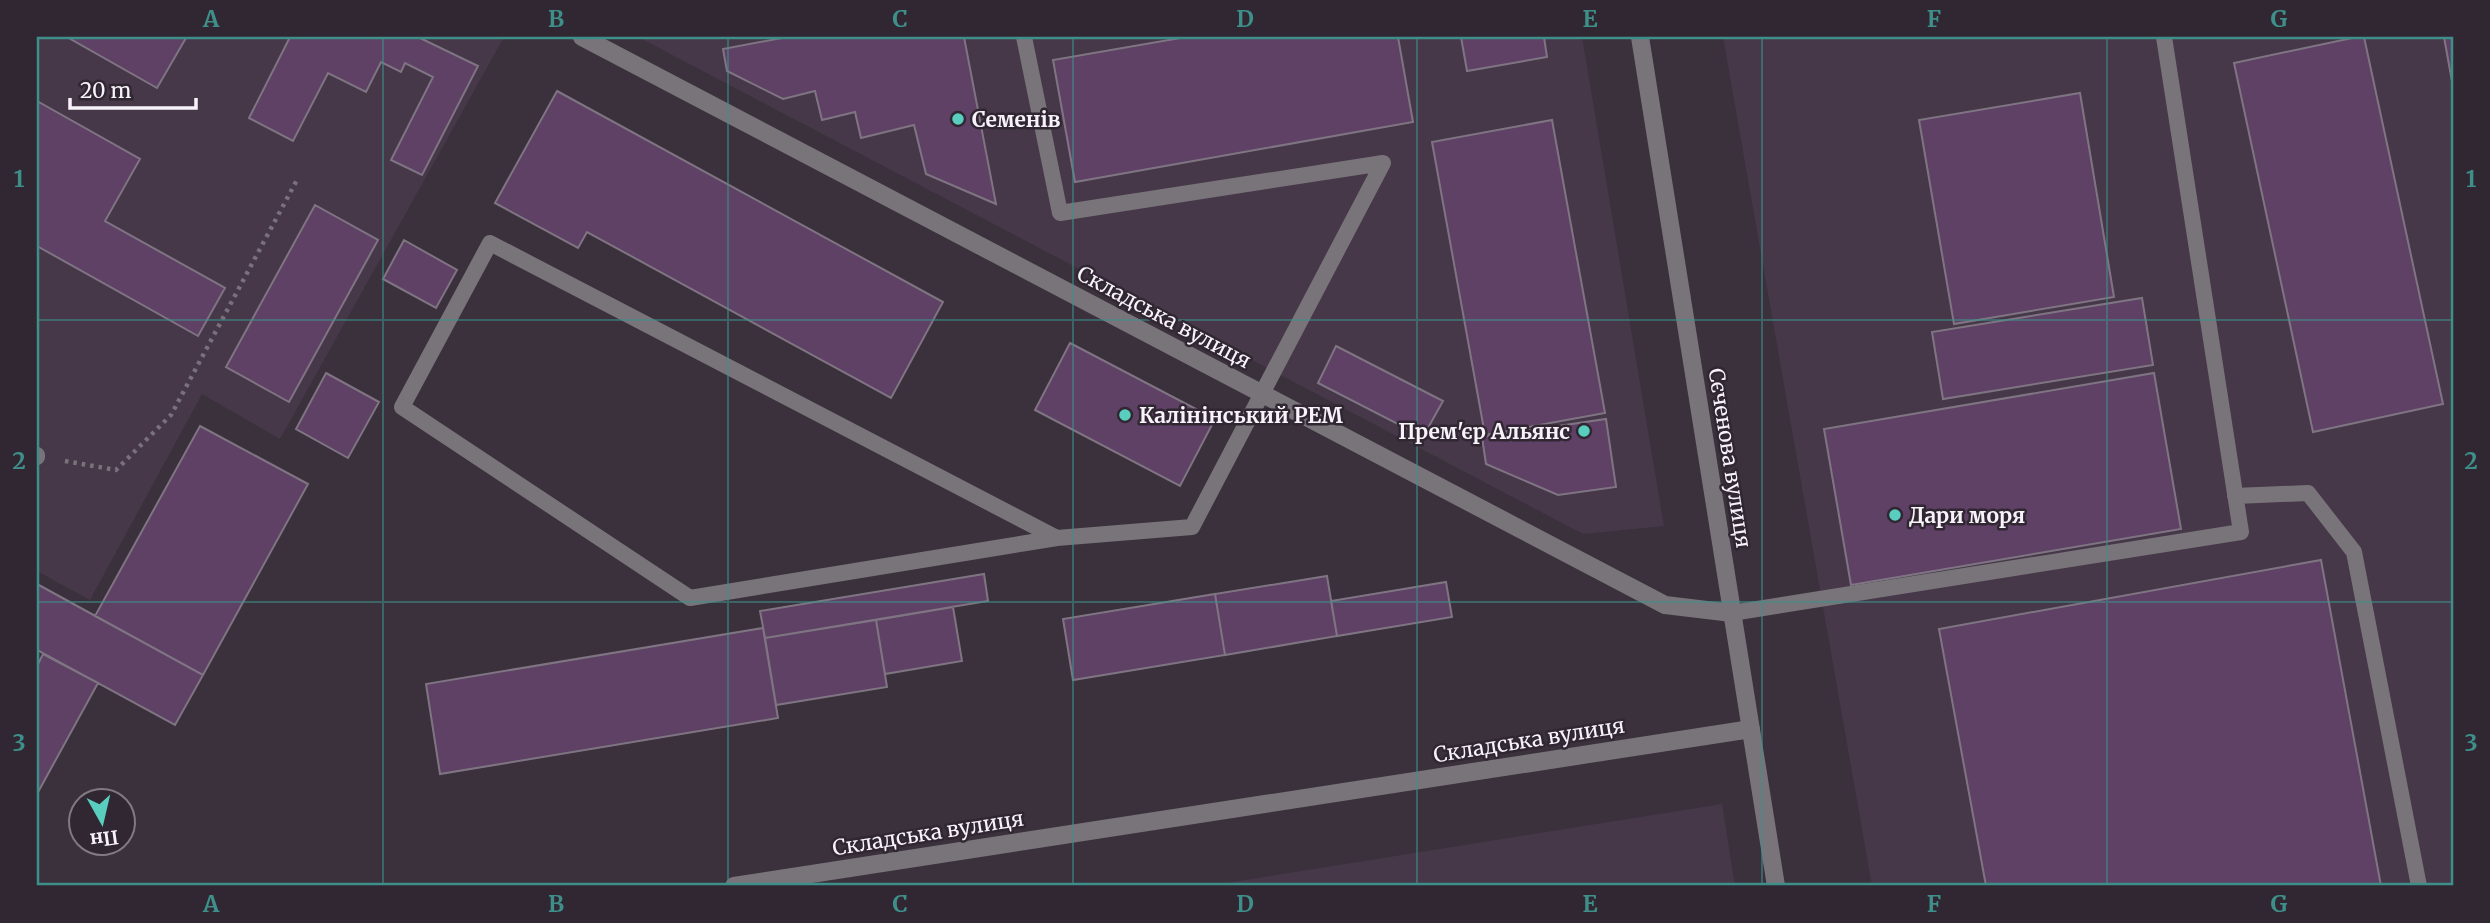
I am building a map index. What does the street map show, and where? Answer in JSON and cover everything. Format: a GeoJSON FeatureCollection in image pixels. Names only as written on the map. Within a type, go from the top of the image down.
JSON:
{"type":"FeatureCollection","features":[{"type":"Feature","properties":{"kind":"street","name":"Складська вулиця"},"geometry":{"type":"LineString","coordinates":[[582,37],[1665,605],[1732,613]]}},
{"type":"Feature","properties":{"kind":"street","name":"Сєченова вулиця"},"geometry":{"type":"LineString","coordinates":[[1640,37],[1776,886]]}},
{"type":"Feature","properties":{"kind":"street","name":"Складська вулиця"},"geometry":{"type":"LineString","coordinates":[[734,886],[1751,729]]}},
{"type":"Feature","properties":{"kind":"lane"},"geometry":{"type":"LineString","coordinates":[[1024,37],[1060,213],[1383,163],[1192,527],[1057,538],[690,598],[402,407],[490,243],[1057,538]]}},
{"type":"Feature","properties":{"kind":"lane"},"geometry":{"type":"LineString","coordinates":[[1732,613],[2241,533],[2164,37]]}},
{"type":"Feature","properties":{"kind":"lane"},"geometry":{"type":"LineString","coordinates":[[2235,496],[2308,493],[2354,552],[2419,886]]}},
{"type":"Feature","properties":{"kind":"path"},"geometry":{"type":"LineString","coordinates":[[37,456],[116,470],[171,415],[298,178]]}},
{"type":"Feature","properties":{"kind":"shaded area"},"geometry":{"type":"Polygon","coordinates":[[[37,37],[504,37],[280,439],[202,394],[90,600],[37,571],[37,37]]]}},
{"type":"Feature","properties":{"kind":"shaded area"},"geometry":{"type":"Polygon","coordinates":[[[638,37],[1582,37],[1664,526],[1583,534],[638,37]]]}},
{"type":"Feature","properties":{"kind":"shaded area"},"geometry":{"type":"Polygon","coordinates":[[[1723,37],[2453,37],[2453,886],[1872,886],[1723,37]]]}},
{"type":"Feature","properties":{"kind":"shaded area"},"geometry":{"type":"Polygon","coordinates":[[[1722,804],[1735,886],[1207,886],[1722,804]]]}},
{"type":"Feature","properties":{"kind":"building"},"geometry":{"type":"Polygon","coordinates":[[[67,37],[184,37],[186,38],[157,88],[67,37]]]}},
{"type":"Feature","properties":{"kind":"building"},"geometry":{"type":"Polygon","coordinates":[[[290,37],[418,37],[478,66],[422,175],[391,160],[433,77],[405,63],[401,72],[381,62],[366,92],[328,73],[293,141],[249,118],[290,37]]]}},
{"type":"Feature","properties":{"kind":"building"},"geometry":{"type":"Polygon","coordinates":[[[787,37],[964,37],[996,204],[926,174],[914,125],[861,138],[855,112],[822,120],[815,91],[783,99],[727,71],[723,49],[787,37]]]}},
{"type":"Feature","properties":{"kind":"building"},"geometry":{"type":"Polygon","coordinates":[[[1186,37],[1398,37],[1413,122],[1075,182],[1053,60],[1186,37]]]}},
{"type":"Feature","properties":{"kind":"building"},"geometry":{"type":"Polygon","coordinates":[[[1461,37],[1544,37],[1547,57],[1467,71],[1461,37]]]}},
{"type":"Feature","properties":{"kind":"building"},"geometry":{"type":"Polygon","coordinates":[[[2364,37],[2443,404],[2313,432],[2234,63],[2364,37]]]}},
{"type":"Feature","properties":{"kind":"building"},"geometry":{"type":"Polygon","coordinates":[[[2444,37],[2453,37],[2453,87],[2444,37]]]}},
{"type":"Feature","properties":{"kind":"building"},"geometry":{"type":"Polygon","coordinates":[[[557,91],[943,302],[891,398],[587,232],[578,248],[495,203],[557,91]]]}},
{"type":"Feature","properties":{"kind":"building"},"geometry":{"type":"Polygon","coordinates":[[[2080,93],[2114,297],[1954,324],[1919,120],[2080,93]]]}},
{"type":"Feature","properties":{"kind":"building"},"geometry":{"type":"Polygon","coordinates":[[[37,101],[140,159],[105,221],[225,288],[198,336],[37,246],[37,101]]]}},
{"type":"Feature","properties":{"kind":"building"},"geometry":{"type":"Polygon","coordinates":[[[1552,120],[1605,413],[1485,435],[1432,142],[1552,120]]]}},
{"type":"Feature","properties":{"kind":"building"},"geometry":{"type":"Polygon","coordinates":[[[315,205],[378,240],[289,402],[226,367],[315,205]]]}},
{"type":"Feature","properties":{"kind":"building"},"geometry":{"type":"Polygon","coordinates":[[[404,240],[457,270],[436,308],[383,279],[404,240]]]}},
{"type":"Feature","properties":{"kind":"building"},"geometry":{"type":"Polygon","coordinates":[[[2142,298],[2153,365],[1943,399],[1932,332],[2142,298]]]}},
{"type":"Feature","properties":{"kind":"building","name":"Калінінський РЕМ"},"geometry":{"type":"Polygon","coordinates":[[[1070,343],[1215,419],[1180,486],[1035,410],[1070,343]]]}},
{"type":"Feature","properties":{"kind":"building"},"geometry":{"type":"Polygon","coordinates":[[[1336,346],[1443,401],[1423,437],[1318,383],[1336,346]]]}},
{"type":"Feature","properties":{"kind":"building"},"geometry":{"type":"Polygon","coordinates":[[[326,373],[379,402],[348,458],[296,429],[326,373]]]}},
{"type":"Feature","properties":{"kind":"building"},"geometry":{"type":"Polygon","coordinates":[[[2154,373],[2181,529],[1851,585],[1824,429],[2154,373]]]}},
{"type":"Feature","properties":{"kind":"building"},"geometry":{"type":"Polygon","coordinates":[[[1606,419],[1616,487],[1558,495],[1486,464],[1482,437],[1606,419]]]}},
{"type":"Feature","properties":{"kind":"building"},"geometry":{"type":"Polygon","coordinates":[[[200,426],[308,484],[203,675],[95,616],[200,426]]]}},
{"type":"Feature","properties":{"kind":"building"},"geometry":{"type":"Polygon","coordinates":[[[2321,560],[2381,886],[1986,886],[1939,629],[2321,560]]]}},
{"type":"Feature","properties":{"kind":"building"},"geometry":{"type":"Polygon","coordinates":[[[984,574],[988,601],[765,638],[760,611],[984,574]]]}},
{"type":"Feature","properties":{"kind":"building"},"geometry":{"type":"Polygon","coordinates":[[[1327,576],[1337,636],[1225,655],[1215,594],[1327,576]]]}},
{"type":"Feature","properties":{"kind":"building"},"geometry":{"type":"Polygon","coordinates":[[[1446,582],[1452,617],[1337,636],[1331,601],[1446,582]]]}},
{"type":"Feature","properties":{"kind":"building"},"geometry":{"type":"Polygon","coordinates":[[[37,584],[203,675],[175,725],[37,650],[37,584]]]}},
{"type":"Feature","properties":{"kind":"building"},"geometry":{"type":"Polygon","coordinates":[[[1215,594],[1225,655],[1073,680],[1063,619],[1215,594]]]}},
{"type":"Feature","properties":{"kind":"building"},"geometry":{"type":"Polygon","coordinates":[[[953,607],[962,661],[885,674],[876,620],[953,607]]]}},
{"type":"Feature","properties":{"kind":"building"},"geometry":{"type":"Polygon","coordinates":[[[876,620],[887,687],[776,705],[765,638],[876,620]]]}},
{"type":"Feature","properties":{"kind":"building"},"geometry":{"type":"Polygon","coordinates":[[[763,628],[778,718],[440,774],[426,684],[763,628]]]}},
{"type":"Feature","properties":{"kind":"building"},"geometry":{"type":"Polygon","coordinates":[[[43,654],[98,683],[37,794],[37,666],[43,654]]]}},
{"type":"Feature","properties":{"kind":"place","name":"Семенів"},"geometry":{"type":"Point","coordinates":[958,119]}},
{"type":"Feature","properties":{"kind":"place","name":"Калінінський РЕМ"},"geometry":{"type":"Point","coordinates":[1125,415]}},
{"type":"Feature","properties":{"kind":"place","name":"Прем'єр Альянс"},"geometry":{"type":"Point","coordinates":[1584,431]}},
{"type":"Feature","properties":{"kind":"place","name":"Дари моря"},"geometry":{"type":"Point","coordinates":[1895,515]}}]}
